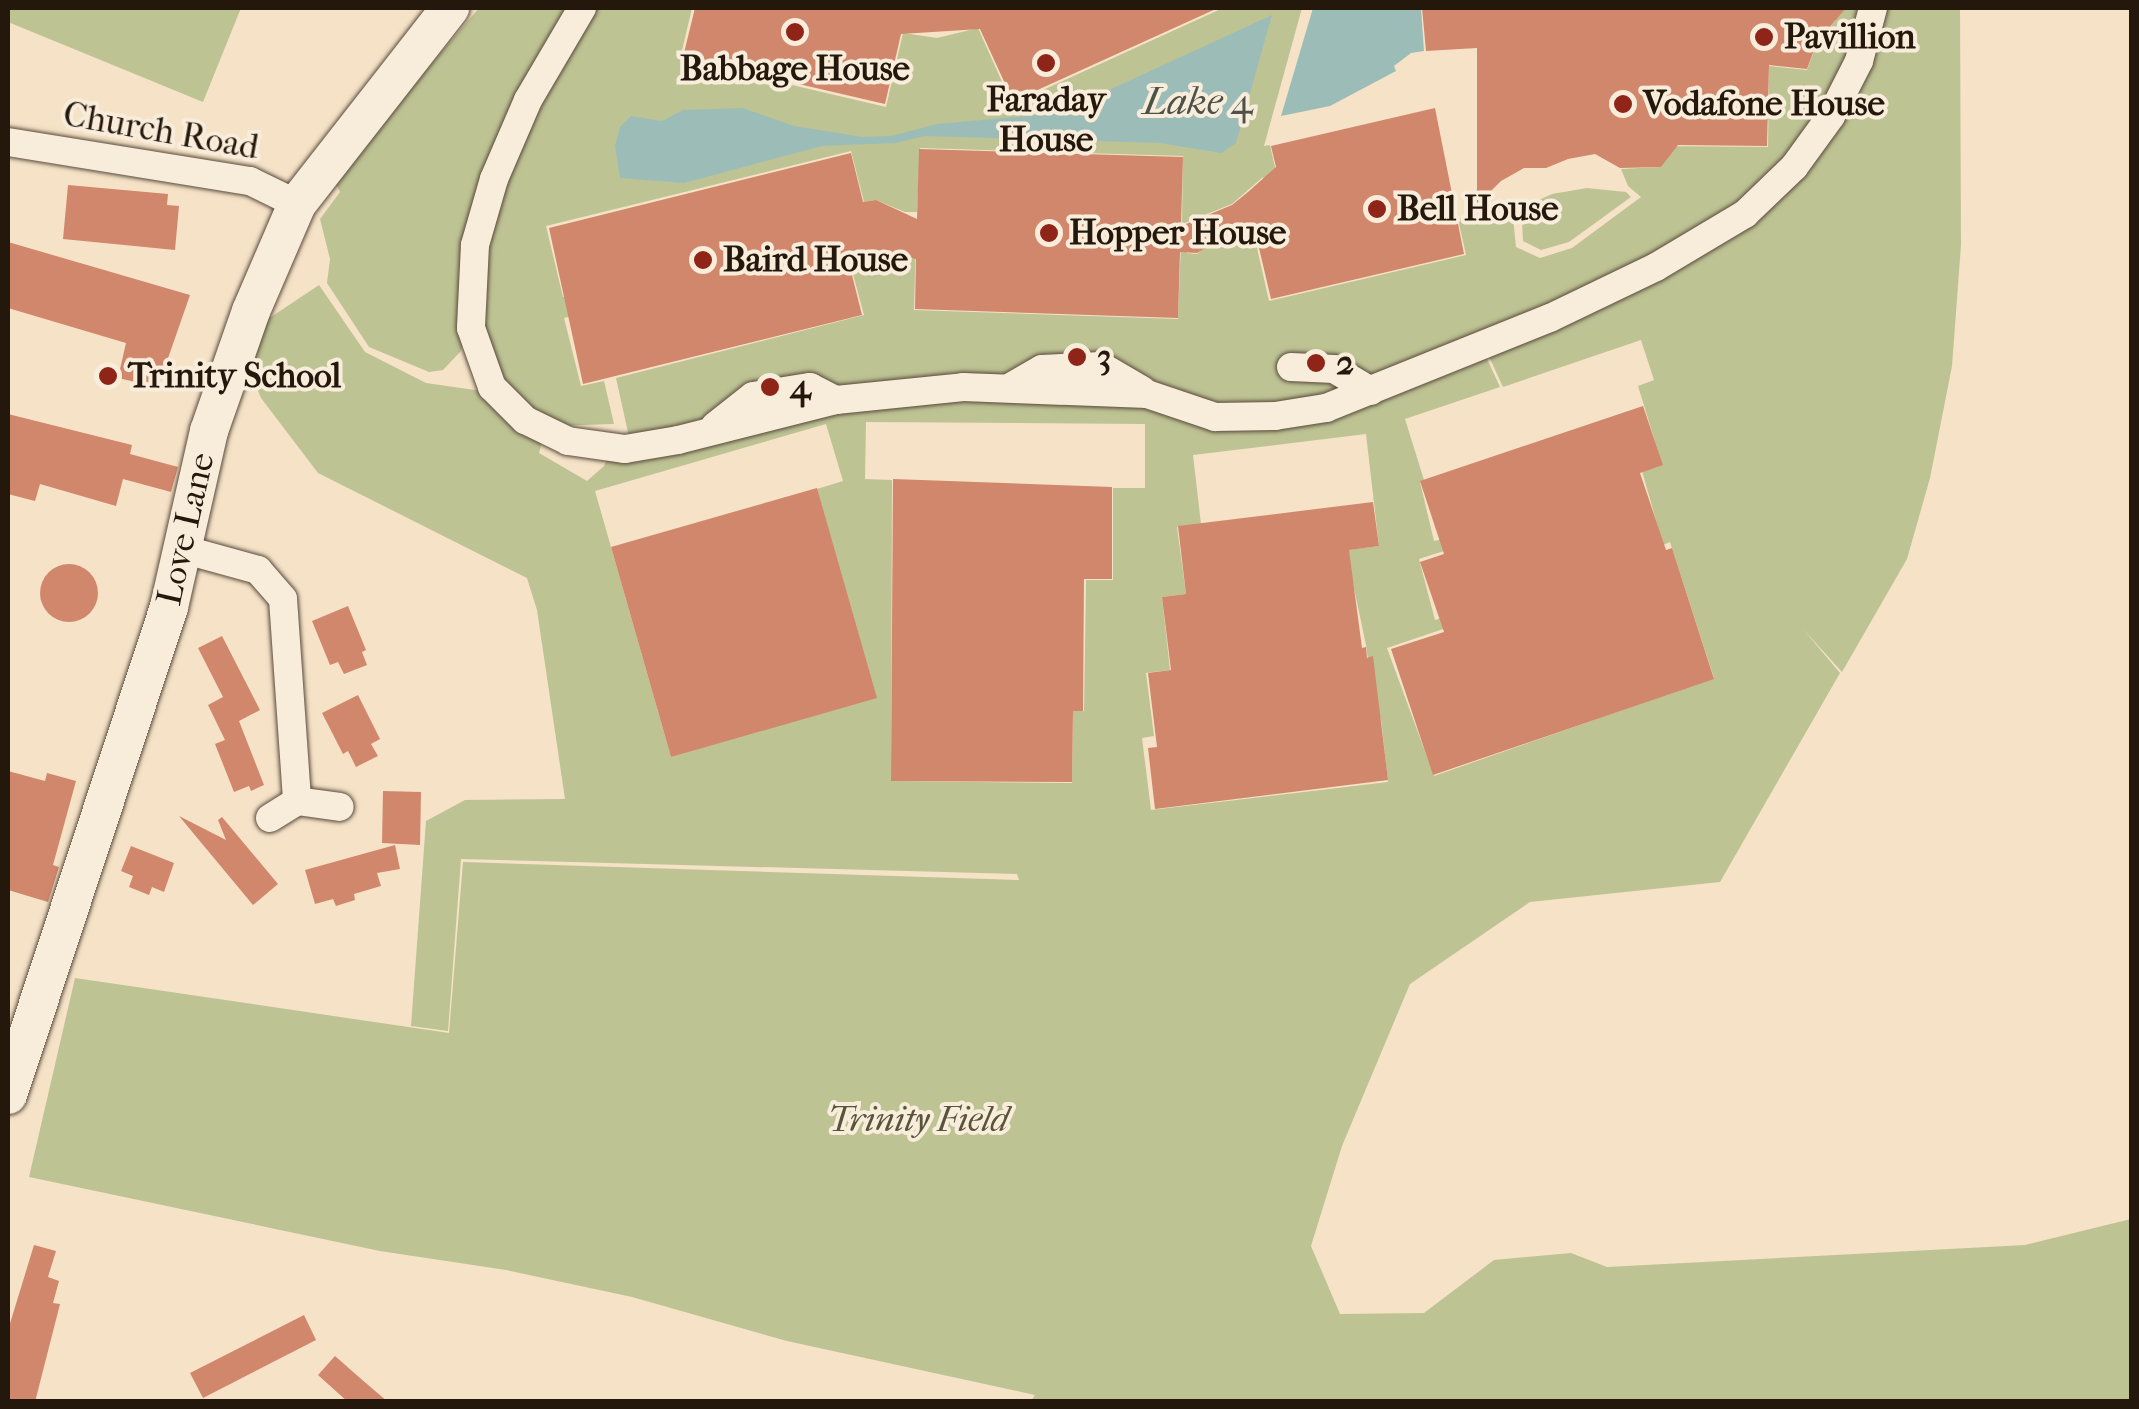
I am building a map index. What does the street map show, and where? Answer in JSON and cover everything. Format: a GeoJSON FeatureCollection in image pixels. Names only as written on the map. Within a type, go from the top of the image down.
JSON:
{"type":"FeatureCollection","features":[{"type":"Feature","properties":{"kind":"street","name":"Love Lane"},"geometry":{"type":"LineString","coordinates":[[8,1095],[169,606],[210,431],[251,311],[297,204],[450,8]]}},
{"type":"Feature","properties":{"kind":"street"},"geometry":{"type":"LineString","coordinates":[[582,8],[528,100],[482,212],[471,281],[475,348],[492,387],[508,406],[546,434],[592,447],[625,449],[836,400],[926,390],[1011,387],[1147,394],[1215,417],[1241,419],[1302,414],[1371,391],[1550,318],[1656,267],[1745,214],[1783,180],[1832,116],[1859,60],[1870,13]]}},
{"type":"Feature","properties":{"kind":"street","name":"Church Road"},"geometry":{"type":"LineString","coordinates":[[8,142],[250,182],[297,204]]}},
{"type":"Feature","properties":{"kind":"street"},"geometry":{"type":"LineString","coordinates":[[1291,368],[1334,369],[1371,391]]}},
{"type":"Feature","properties":{"kind":"street"},"geometry":{"type":"LineString","coordinates":[[182,548],[258,570],[283,599],[297,801]]}},
{"type":"Feature","properties":{"kind":"street"},"geometry":{"type":"LineString","coordinates":[[270,818],[297,801],[340,807]]}},
{"type":"Feature","properties":{"kind":"green space"},"geometry":{"type":"Polygon","coordinates":[[[8,8],[241,8],[203,102],[8,22],[8,8]]]}},
{"type":"Feature","properties":{"kind":"green space"},"geometry":{"type":"Polygon","coordinates":[[[479,8],[576,8],[523,98],[461,351],[443,370],[429,372],[369,347],[327,283],[330,259],[320,219],[340,192],[333,179],[479,8]]]}},
{"type":"Feature","properties":{"kind":"green space"},"geometry":{"type":"Polygon","coordinates":[[[586,8],[692,8],[680,59],[886,107],[903,33],[937,38],[978,28],[1012,104],[1223,8],[1302,8],[1264,146],[1270,145],[1282,198],[1271,197],[1263,177],[1232,204],[1182,224],[1183,156],[920,148],[917,212],[905,212],[876,200],[864,202],[851,151],[546,226],[563,297],[602,288],[607,307],[564,318],[581,386],[604,381],[614,424],[553,426],[528,416],[487,367],[480,248],[531,102],[586,8]]]}},
{"type":"Feature","properties":{"kind":"green space"},"geometry":{"type":"Polygon","coordinates":[[[1834,8],[1869,8],[1830,117],[1719,230],[1300,412],[1010,385],[709,429],[631,446],[616,378],[864,315],[847,252],[892,254],[894,248],[916,240],[914,310],[1178,319],[1181,241],[1187,253],[1197,254],[1209,244],[1248,237],[1253,230],[1269,301],[1466,255],[1458,219],[1512,208],[1516,247],[1540,258],[1572,248],[1641,197],[1628,186],[1621,169],[1661,167],[1669,156],[1652,146],[1768,147],[1769,66],[1807,70],[1817,43],[1836,20],[1834,8]]]}},
{"type":"Feature","properties":{"kind":"green space","name":"Trinity Field"},"geometry":{"type":"Polygon","coordinates":[[[1877,8],[1960,8],[1961,245],[1952,366],[1930,478],[1907,559],[1842,672],[1803,629],[1840,673],[1720,882],[1530,902],[1410,984],[1342,1146],[1311,1246],[1340,1314],[1424,1313],[1494,1260],[1571,1253],[1607,1267],[2025,1245],[2131,1219],[2131,1401],[1031,1401],[1035,1395],[787,1341],[632,1297],[506,1270],[380,1251],[29,1177],[75,978],[449,1033],[463,862],[1019,880],[1017,874],[461,859],[448,1031],[411,1026],[426,821],[465,800],[565,799],[537,610],[527,578],[318,473],[261,398],[250,372],[268,319],[319,285],[365,352],[426,383],[489,392],[543,438],[539,453],[587,481],[604,466],[611,449],[836,401],[1099,390],[1240,420],[1482,348],[1500,387],[1405,419],[1424,480],[1420,482],[1434,541],[1444,539],[1447,550],[1419,559],[1435,620],[1467,610],[1470,620],[1387,648],[1434,776],[1714,678],[1670,542],[1663,545],[1642,471],[1662,464],[1638,386],[1654,380],[1641,340],[1503,387],[1485,348],[1774,193],[1877,8]],[[866,422],[865,479],[892,480],[891,781],[1072,783],[1073,711],[1084,711],[1086,580],[1113,580],[1113,488],[1145,488],[1145,424],[866,422]],[[826,424],[595,491],[671,757],[874,695],[817,489],[843,481],[826,424]],[[1366,434],[1193,455],[1201,524],[1177,527],[1186,594],[1162,597],[1170,670],[1146,673],[1154,736],[1142,738],[1151,810],[1388,782],[1381,719],[1376,719],[1366,645],[1346,550],[1379,546],[1366,434]]]}},
{"type":"Feature","properties":{"kind":"green space"},"geometry":{"type":"Polygon","coordinates":[[[1587,188],[1626,192],[1631,197],[1569,242],[1541,250],[1523,241],[1522,220],[1530,204],[1552,194],[1587,188]]]}},
{"type":"Feature","properties":{"kind":"water"},"geometry":{"type":"Polygon","coordinates":[[[1313,8],[1421,8],[1424,51],[1411,53],[1394,66],[1396,71],[1330,106],[1281,116],[1313,8]]]}},
{"type":"Feature","properties":{"kind":"water","name":"Lake 4"},"geometry":{"type":"Polygon","coordinates":[[[1272,15],[1236,143],[1221,153],[1159,143],[925,136],[896,143],[822,146],[684,183],[620,178],[615,146],[620,127],[631,116],[662,121],[683,110],[743,108],[794,126],[863,137],[891,136],[937,124],[1059,113],[1272,15]]]}},
{"type":"Feature","properties":{"kind":"building"},"geometry":{"type":"Polygon","coordinates":[[[695,8],[1218,8],[1013,101],[980,29],[901,34],[885,104],[683,57],[695,8]]]}},
{"type":"Feature","properties":{"kind":"building","name":"Vodafone House"},"geometry":{"type":"Polygon","coordinates":[[[1422,8],[1846,8],[1817,42],[1807,69],[1769,65],[1767,146],[1678,145],[1661,167],[1620,168],[1595,154],[1568,159],[1546,168],[1524,168],[1501,181],[1477,205],[1477,48],[1426,51],[1422,8]]]}},
{"type":"Feature","properties":{"kind":"building"},"geometry":{"type":"Polygon","coordinates":[[[1435,108],[1464,254],[1271,299],[1256,235],[1226,236],[1197,253],[1180,252],[1178,318],[915,309],[916,259],[877,250],[846,251],[862,315],[583,384],[549,228],[851,153],[863,202],[876,200],[917,219],[919,149],[1183,157],[1181,226],[1232,205],[1248,192],[1276,167],[1271,146],[1435,108]]]}},
{"type":"Feature","properties":{"kind":"building"},"geometry":{"type":"Polygon","coordinates":[[[68,185],[168,194],[167,205],[179,206],[175,250],[63,239],[68,185]]]}},
{"type":"Feature","properties":{"kind":"building"},"geometry":{"type":"Polygon","coordinates":[[[8,242],[190,295],[158,387],[118,378],[126,343],[8,308],[8,242]]]}},
{"type":"Feature","properties":{"kind":"building"},"geometry":{"type":"Polygon","coordinates":[[[1643,406],[1663,465],[1640,473],[1666,550],[1672,548],[1714,679],[1433,775],[1391,649],[1444,632],[1420,562],[1444,554],[1420,481],[1643,406]]]}},
{"type":"Feature","properties":{"kind":"building"},"geometry":{"type":"Polygon","coordinates":[[[8,414],[132,445],[130,454],[178,467],[171,492],[123,479],[116,506],[40,484],[35,501],[8,494],[8,414]]]}},
{"type":"Feature","properties":{"kind":"building"},"geometry":{"type":"Polygon","coordinates":[[[893,479],[1112,487],[1112,579],[1084,579],[1083,711],[1073,711],[1072,782],[891,781],[893,479]]]}},
{"type":"Feature","properties":{"kind":"building"},"geometry":{"type":"Polygon","coordinates":[[[817,488],[877,698],[671,757],[611,547],[817,488]]]}},
{"type":"Feature","properties":{"kind":"building"},"geometry":{"type":"Polygon","coordinates":[[[1373,502],[1379,546],[1349,550],[1362,648],[1366,647],[1367,658],[1373,656],[1388,780],[1155,809],[1148,748],[1157,747],[1148,673],[1171,670],[1162,597],[1186,594],[1178,526],[1373,502]]]}},
{"type":"Feature","properties":{"kind":"building"},"geometry":{"type":"Polygon","coordinates":[[[69,564],[89,573],[98,593],[89,613],[69,622],[49,613],[40,593],[49,573],[69,564]]]}},
{"type":"Feature","properties":{"kind":"building"},"geometry":{"type":"Polygon","coordinates":[[[348,606],[366,650],[362,652],[367,665],[344,674],[338,662],[330,665],[312,621],[348,606]]]}},
{"type":"Feature","properties":{"kind":"building"},"geometry":{"type":"Polygon","coordinates":[[[222,636],[260,710],[239,721],[264,785],[251,791],[249,786],[234,792],[215,744],[225,740],[208,705],[223,697],[198,648],[222,636]]]}},
{"type":"Feature","properties":{"kind":"building"},"geometry":{"type":"Polygon","coordinates":[[[358,695],[380,739],[371,744],[378,756],[356,767],[348,751],[343,754],[322,713],[358,695]]]}},
{"type":"Feature","properties":{"kind":"building"},"geometry":{"type":"Polygon","coordinates":[[[8,771],[45,781],[47,773],[76,781],[53,865],[59,867],[48,902],[8,890],[8,771]]]}},
{"type":"Feature","properties":{"kind":"building"},"geometry":{"type":"Polygon","coordinates":[[[383,791],[421,792],[420,845],[382,843],[383,791]]]}},
{"type":"Feature","properties":{"kind":"building"},"geometry":{"type":"Polygon","coordinates":[[[179,816],[226,840],[218,820],[222,817],[278,884],[253,905],[179,816]]]}},
{"type":"Feature","properties":{"kind":"building"},"geometry":{"type":"Polygon","coordinates":[[[395,845],[400,869],[377,873],[381,886],[354,894],[355,900],[336,906],[333,899],[315,904],[305,870],[395,845]]]}},
{"type":"Feature","properties":{"kind":"building"},"geometry":{"type":"Polygon","coordinates":[[[131,846],[174,863],[164,892],[152,887],[149,895],[129,887],[133,876],[121,871],[131,846]]]}},
{"type":"Feature","properties":{"kind":"building"},"geometry":{"type":"Polygon","coordinates":[[[34,1245],[56,1251],[48,1277],[59,1281],[53,1303],[60,1304],[35,1402],[8,1402],[8,1330],[34,1245]]]}},
{"type":"Feature","properties":{"kind":"building"},"geometry":{"type":"Polygon","coordinates":[[[304,1315],[316,1340],[203,1398],[190,1373],[304,1315]]]}},
{"type":"Feature","properties":{"kind":"building"},"geometry":{"type":"Polygon","coordinates":[[[335,1356],[388,1402],[348,1402],[318,1375],[335,1356]]]}},
{"type":"Feature","properties":{"kind":"place","name":"Babbage House"},"geometry":{"type":"Point","coordinates":[795,32]}},
{"type":"Feature","properties":{"kind":"place","name":"Pavillion"},"geometry":{"type":"Point","coordinates":[1764,37]}},
{"type":"Feature","properties":{"kind":"place","name":"Faraday House"},"geometry":{"type":"Point","coordinates":[1046,63]}},
{"type":"Feature","properties":{"kind":"place","name":"Vodafone House"},"geometry":{"type":"Point","coordinates":[1623,104]}},
{"type":"Feature","properties":{"kind":"place","name":"Bell House"},"geometry":{"type":"Point","coordinates":[1377,209]}},
{"type":"Feature","properties":{"kind":"place","name":"Hopper House"},"geometry":{"type":"Point","coordinates":[1049,233]}},
{"type":"Feature","properties":{"kind":"place","name":"Baird House"},"geometry":{"type":"Point","coordinates":[703,260]}},
{"type":"Feature","properties":{"kind":"place","name":"3"},"geometry":{"type":"Point","coordinates":[1077,357]}},
{"type":"Feature","properties":{"kind":"place","name":"2"},"geometry":{"type":"Point","coordinates":[1316,363]}},
{"type":"Feature","properties":{"kind":"place","name":"Trinity School"},"geometry":{"type":"Point","coordinates":[108,376]}},
{"type":"Feature","properties":{"kind":"place","name":"4"},"geometry":{"type":"Point","coordinates":[770,387]}}]}
